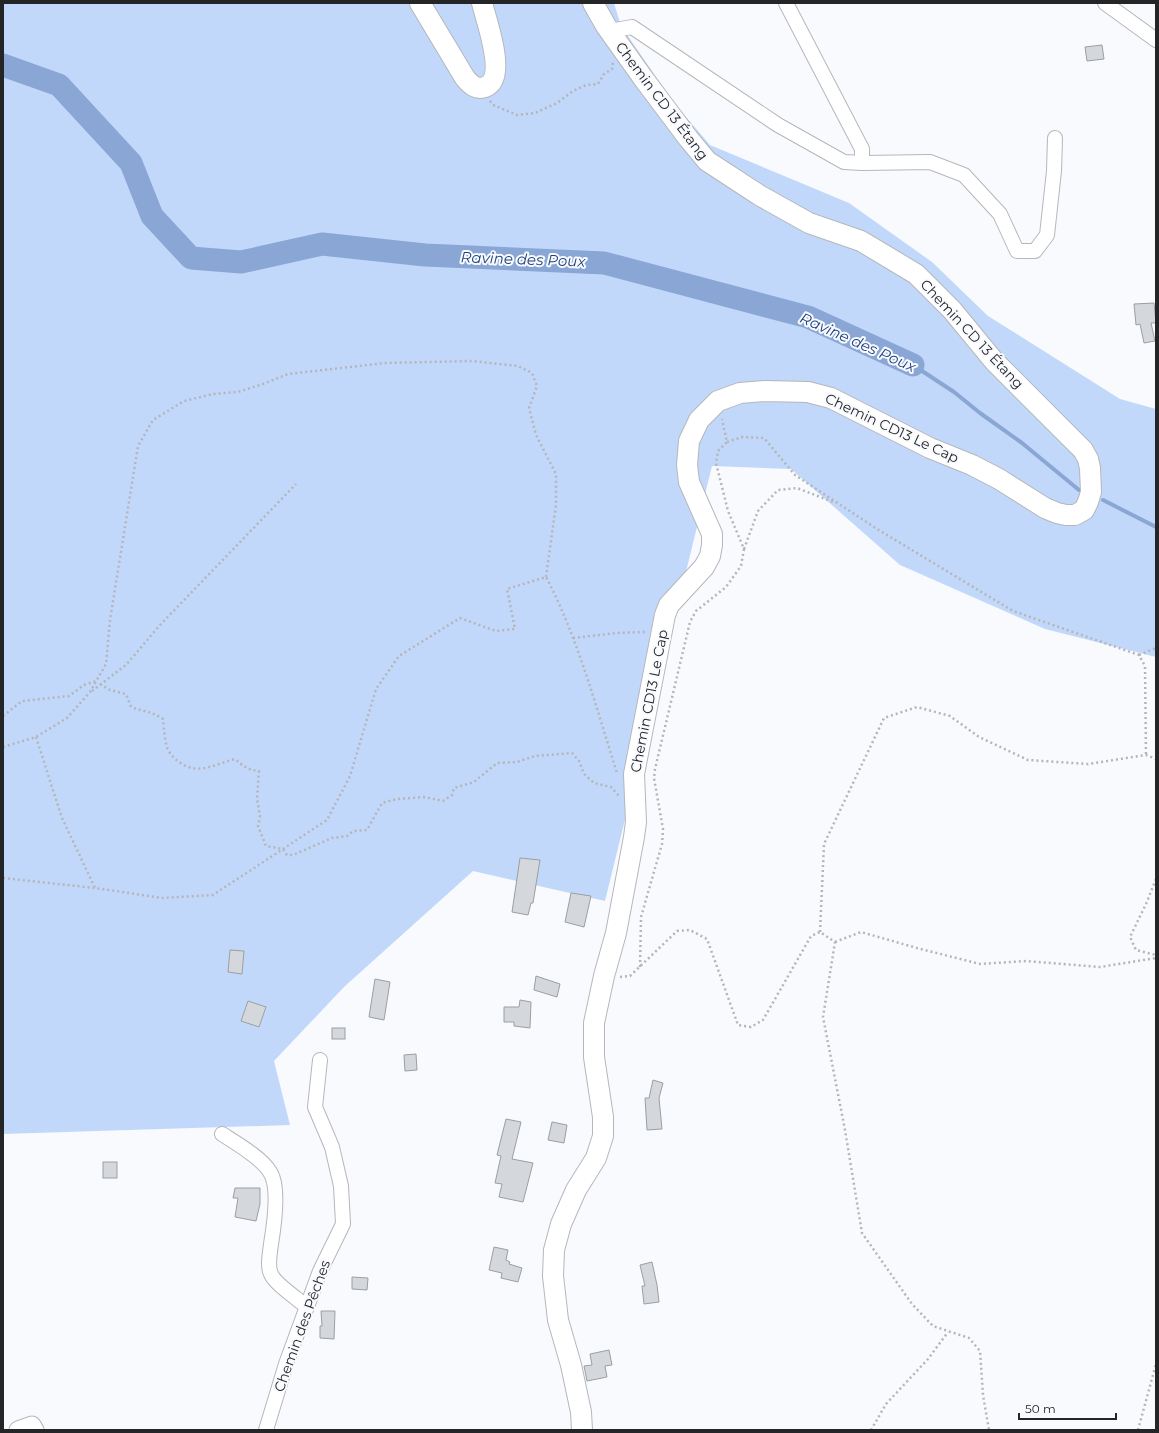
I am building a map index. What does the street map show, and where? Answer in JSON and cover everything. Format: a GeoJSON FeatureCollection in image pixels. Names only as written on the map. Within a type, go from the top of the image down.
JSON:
{"type":"FeatureCollection","features":[{"type":"Feature","properties":{"kind":"main road"},"geometry":{"type":"LineString","coordinates":[[420,3],[465,78],[471,85],[480,88],[488,86],[494,79],[496,69],[492,39],[482,3]]}},
{"type":"Feature","properties":{"kind":"main road","name":"Chemin CD 13 Étang"},"geometry":{"type":"LineString","coordinates":[[593,3],[613,35],[688,138],[707,161],[759,195],[809,224],[861,241],[916,274],[952,310],[994,361],[1083,450],[1088,459],[1090,468],[1091,492]]}},
{"type":"Feature","properties":{"kind":"main road","name":"Chemin CD13 Le Cap"},"geometry":{"type":"LineString","coordinates":[[582,1430],[581,1412],[571,1365],[558,1320],[553,1276],[554,1250],[561,1224],[576,1190],[596,1158],[603,1136],[603,1117],[594,1050],[594,1023],[604,976],[616,933],[634,837],[636,822],[633,782],[665,615],[669,605],[704,567],[710,556],[712,545],[712,534],[689,482],[687,465],[690,441],[699,420],[718,401],[740,393],[765,390],[808,392],[831,398],[930,448],[972,465],[999,479],[1044,508],[1056,513],[1075,515],[1084,510],[1091,492]]}},
{"type":"Feature","properties":{"kind":"street"},"geometry":{"type":"LineString","coordinates":[[786,3],[862,149],[862,163]]}},
{"type":"Feature","properties":{"kind":"street"},"geometry":{"type":"LineString","coordinates":[[1105,3],[1156,40]]}},
{"type":"Feature","properties":{"kind":"street"},"geometry":{"type":"LineString","coordinates":[[613,35],[632,27],[778,125],[844,162],[930,162],[964,175],[1000,214],[1017,252],[1035,251],[1047,235],[1054,171],[1055,138]]}},
{"type":"Feature","properties":{"kind":"street","name":"Chemin des Pêches"},"geometry":{"type":"LineString","coordinates":[[266,1430],[286,1364],[320,1271],[343,1224],[341,1186],[333,1153],[315,1107],[320,1060]]}},
{"type":"Feature","properties":{"kind":"street"},"geometry":{"type":"LineString","coordinates":[[222,1134],[262,1162],[271,1172],[275,1186],[275,1219],[269,1258],[270,1274],[281,1286],[307,1307]]}},
{"type":"Feature","properties":{"kind":"street"},"geometry":{"type":"LineString","coordinates":[[18,1430],[32,1425],[35,1430]]}},
{"type":"Feature","properties":{"kind":"path"},"geometry":{"type":"LineString","coordinates":[[480,88],[494,105],[517,115],[535,113],[556,103],[573,91],[586,85],[598,84],[604,74],[612,69],[613,35]]}},
{"type":"Feature","properties":{"kind":"path"},"geometry":{"type":"LineString","coordinates":[[90,692],[106,664],[110,620],[138,446],[153,420],[184,401],[212,394],[238,392],[288,374],[385,363],[472,361],[518,366],[532,374],[537,386],[529,408],[536,436],[556,474],[556,505],[546,577],[556,596],[573,638],[619,779],[633,782]]}},
{"type":"Feature","properties":{"kind":"path"},"geometry":{"type":"LineString","coordinates":[[718,401],[727,442]]}},
{"type":"Feature","properties":{"kind":"path"},"geometry":{"type":"LineString","coordinates":[[744,549],[728,510],[716,463],[718,451],[727,442],[742,437],[764,438],[795,475],[877,529],[1013,611],[1139,655],[1156,648]]}},
{"type":"Feature","properties":{"kind":"path"},"geometry":{"type":"LineString","coordinates":[[3,747],[36,737],[67,718],[90,692],[126,665],[160,625],[296,484]]}},
{"type":"Feature","properties":{"kind":"path"},"geometry":{"type":"LineString","coordinates":[[640,968],[641,917],[662,844],[662,829],[654,778],[655,769],[690,622],[696,611],[726,587],[741,566],[744,549],[758,511],[778,490],[797,488],[838,504]]}},
{"type":"Feature","properties":{"kind":"path"},"geometry":{"type":"LineString","coordinates":[[3,878],[95,888],[162,898],[212,895],[327,820],[350,776],[376,689],[399,656],[460,618],[496,631],[515,629],[507,589],[546,577]]}},
{"type":"Feature","properties":{"kind":"path"},"geometry":{"type":"LineString","coordinates":[[573,638],[617,633],[662,632]]}},
{"type":"Feature","properties":{"kind":"path"},"geometry":{"type":"LineString","coordinates":[[1139,655],[1145,666],[1146,755]]}},
{"type":"Feature","properties":{"kind":"path"},"geometry":{"type":"LineString","coordinates":[[3,716],[22,701],[69,696],[84,684],[96,681]]}},
{"type":"Feature","properties":{"kind":"path"},"geometry":{"type":"LineString","coordinates":[[100,684],[110,690],[126,694],[131,707],[153,713],[163,719],[168,749],[175,759],[186,767],[198,769],[215,766],[235,759],[244,767],[259,771],[257,798],[260,817],[258,826],[266,846],[283,849],[287,855],[293,855],[332,838],[347,836],[353,831],[367,830],[382,803],[397,799],[424,796],[442,801],[452,795],[454,788],[474,782],[498,764],[517,762],[535,756],[572,753],[579,761],[584,774],[594,783],[610,787],[623,801]]}},
{"type":"Feature","properties":{"kind":"path"},"geometry":{"type":"LineString","coordinates":[[820,932],[824,844],[884,718],[917,707],[950,716],[979,737],[1028,760],[1088,764],[1146,755],[1156,759]]}},
{"type":"Feature","properties":{"kind":"path"},"geometry":{"type":"LineString","coordinates":[[36,737],[62,818],[95,888]]}},
{"type":"Feature","properties":{"kind":"path"},"geometry":{"type":"LineString","coordinates":[[1156,879],[1130,937],[1136,950],[1156,956]]}},
{"type":"Feature","properties":{"kind":"path"},"geometry":{"type":"LineString","coordinates":[[604,976],[623,978],[630,976],[677,931],[690,930],[707,939],[738,1024],[751,1027],[763,1020],[811,936],[820,932]]}},
{"type":"Feature","properties":{"kind":"path"},"geometry":{"type":"LineString","coordinates":[[820,932],[835,942]]}},
{"type":"Feature","properties":{"kind":"path"},"geometry":{"type":"LineString","coordinates":[[835,942],[861,932],[980,964],[1026,961],[1100,967],[1156,956]]}},
{"type":"Feature","properties":{"kind":"path"},"geometry":{"type":"LineString","coordinates":[[835,942],[823,1017],[845,1130],[862,1233],[912,1304],[933,1326],[969,1338],[980,1351],[983,1395],[989,1430]]}},
{"type":"Feature","properties":{"kind":"path"},"geometry":{"type":"LineString","coordinates":[[871,1430],[886,1404],[928,1359],[948,1332]]}},
{"type":"Feature","properties":{"kind":"path"},"geometry":{"type":"LineString","coordinates":[[1138,1430],[1156,1364]]}},
{"type":"Feature","properties":{"kind":"shaded area"},"geometry":{"type":"Polygon","coordinates":[[[3,3],[614,3],[621,26],[674,103],[710,145],[849,203],[932,262],[988,316],[1120,399],[1156,409],[1156,657],[1045,629],[900,565],[791,469],[712,466],[605,901],[473,871],[344,987],[274,1061],[290,1125],[3,1134],[3,3]]]}},
{"type":"Feature","properties":{"kind":"building"},"geometry":{"type":"Polygon","coordinates":[[[1102,45],[1104,59],[1087,61],[1085,47],[1102,45]]]}},
{"type":"Feature","properties":{"kind":"building"},"geometry":{"type":"Polygon","coordinates":[[[1154,303],[1156,323],[1151,323],[1155,341],[1144,343],[1140,324],[1136,325],[1134,304],[1154,303]]]}},
{"type":"Feature","properties":{"kind":"building"},"geometry":{"type":"Polygon","coordinates":[[[520,858],[540,860],[533,903],[531,903],[528,915],[512,912],[520,858]]]}},
{"type":"Feature","properties":{"kind":"building"},"geometry":{"type":"Polygon","coordinates":[[[571,893],[591,896],[584,927],[565,922],[571,893]]]}},
{"type":"Feature","properties":{"kind":"building"},"geometry":{"type":"Polygon","coordinates":[[[230,950],[244,951],[242,974],[228,972],[230,950]]]}},
{"type":"Feature","properties":{"kind":"building"},"geometry":{"type":"Polygon","coordinates":[[[536,976],[560,984],[557,997],[534,990],[536,976]]]}},
{"type":"Feature","properties":{"kind":"building"},"geometry":{"type":"Polygon","coordinates":[[[375,979],[390,982],[384,1020],[369,1017],[375,979]]]}},
{"type":"Feature","properties":{"kind":"building"},"geometry":{"type":"Polygon","coordinates":[[[520,1000],[531,1002],[530,1028],[514,1026],[514,1022],[504,1022],[504,1007],[519,1007],[520,1000]]]}},
{"type":"Feature","properties":{"kind":"building"},"geometry":{"type":"Polygon","coordinates":[[[248,1001],[266,1007],[259,1027],[241,1021],[248,1001]]]}},
{"type":"Feature","properties":{"kind":"building"},"geometry":{"type":"Polygon","coordinates":[[[332,1028],[345,1028],[345,1039],[332,1039],[332,1028]]]}},
{"type":"Feature","properties":{"kind":"building"},"geometry":{"type":"Polygon","coordinates":[[[416,1054],[417,1070],[405,1071],[404,1055],[416,1054]]]}},
{"type":"Feature","properties":{"kind":"building"},"geometry":{"type":"Polygon","coordinates":[[[653,1080],[663,1083],[659,1098],[662,1129],[647,1130],[645,1098],[649,1098],[653,1080]]]}},
{"type":"Feature","properties":{"kind":"building"},"geometry":{"type":"Polygon","coordinates":[[[506,1119],[521,1122],[512,1159],[533,1163],[523,1202],[499,1197],[502,1184],[495,1183],[501,1156],[497,1155],[506,1119]]]}},
{"type":"Feature","properties":{"kind":"building"},"geometry":{"type":"Polygon","coordinates":[[[552,1122],[567,1125],[564,1143],[548,1140],[552,1122]]]}},
{"type":"Feature","properties":{"kind":"building"},"geometry":{"type":"Polygon","coordinates":[[[103,1162],[117,1162],[117,1178],[103,1178],[103,1162]]]}},
{"type":"Feature","properties":{"kind":"building"},"geometry":{"type":"Polygon","coordinates":[[[235,1188],[260,1188],[260,1204],[256,1221],[235,1217],[238,1198],[233,1198],[235,1188]]]}},
{"type":"Feature","properties":{"kind":"building"},"geometry":{"type":"Polygon","coordinates":[[[494,1247],[508,1250],[506,1260],[510,1262],[509,1264],[522,1268],[518,1282],[501,1278],[502,1273],[489,1270],[494,1247]]]}},
{"type":"Feature","properties":{"kind":"building"},"geometry":{"type":"Polygon","coordinates":[[[652,1262],[659,1302],[644,1304],[642,1286],[645,1286],[640,1265],[652,1262]]]}},
{"type":"Feature","properties":{"kind":"building"},"geometry":{"type":"Polygon","coordinates":[[[352,1277],[368,1278],[367,1290],[352,1289],[352,1277]]]}},
{"type":"Feature","properties":{"kind":"building"},"geometry":{"type":"Polygon","coordinates":[[[321,1311],[335,1311],[334,1339],[320,1338],[320,1326],[322,1326],[321,1311]]]}},
{"type":"Feature","properties":{"kind":"building"},"geometry":{"type":"Polygon","coordinates":[[[609,1350],[612,1365],[605,1366],[607,1377],[587,1381],[584,1366],[592,1365],[590,1354],[609,1350]]]}},
{"type":"Feature","properties":{"kind":"waterway","name":"Ravine des Poux"},"geometry":{"type":"LineString","coordinates":[[3,65],[59,85],[131,163],[152,216],[191,258],[241,262],[322,244],[425,255],[604,263],[808,317],[913,365]]}},
{"type":"Feature","properties":{"kind":"waterway","name":"Ravine des Poux"},"geometry":{"type":"LineString","coordinates":[[913,365],[954,392],[1022,443],[1079,490]]}},
{"type":"Feature","properties":{"kind":"waterway","name":"Ravine des Poux"},"geometry":{"type":"LineString","coordinates":[[1103,500],[1156,527]]}}]}
